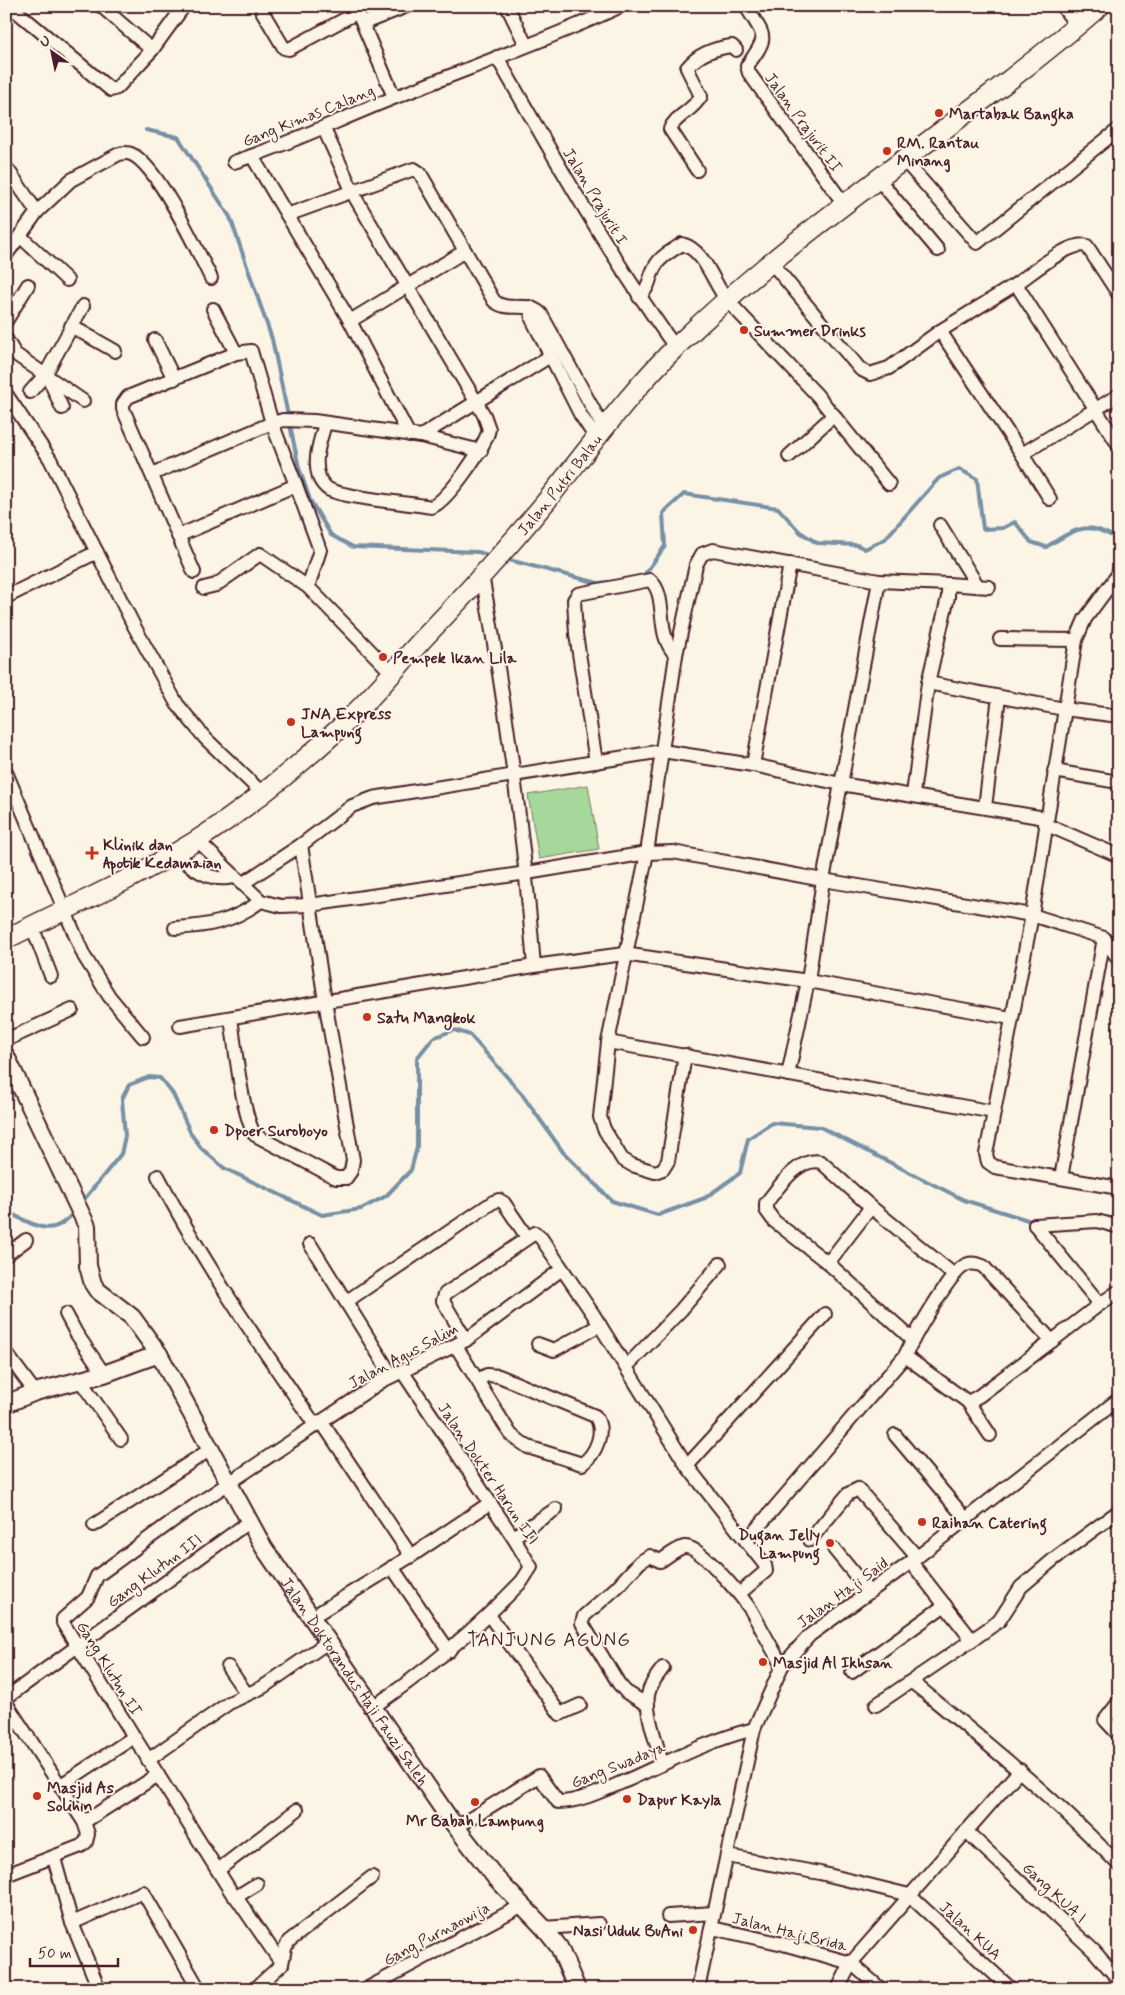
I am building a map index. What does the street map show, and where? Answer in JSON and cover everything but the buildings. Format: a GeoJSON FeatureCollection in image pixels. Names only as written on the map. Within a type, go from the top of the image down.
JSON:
{"type":"FeatureCollection","features":[{"type":"Feature","properties":{"kind":"main road","name":"Jalan Putri Balau"},"geometry":{"type":"LineString","coordinates":[[6,939],[197,840],[262,793],[332,735],[495,561],[600,434],[675,348],[770,261],[1077,26],[1100,6]]}},
{"type":"Feature","properties":{"kind":"street"},"geometry":{"type":"LineString","coordinates":[[10,6],[111,90],[117,88],[152,50],[184,6]]}},
{"type":"Feature","properties":{"kind":"street"},"geometry":{"type":"LineString","coordinates":[[101,6],[152,50]]}},
{"type":"Feature","properties":{"kind":"street"},"geometry":{"type":"LineString","coordinates":[[264,8],[284,48],[289,49],[359,14],[406,6]]}},
{"type":"Feature","properties":{"kind":"street"},"geometry":{"type":"LineString","coordinates":[[507,6],[526,45]]}},
{"type":"Feature","properties":{"kind":"street","name":"Gang Kimas Calang"},"geometry":{"type":"LineString","coordinates":[[234,162],[324,129],[394,98],[526,45],[574,28],[622,6]]}},
{"type":"Feature","properties":{"kind":"street","name":"Jalan Prajurit II"},"geometry":{"type":"LineString","coordinates":[[746,6],[764,37],[763,44],[742,58],[753,80],[844,204]]}},
{"type":"Feature","properties":{"kind":"street"},"geometry":{"type":"LineString","coordinates":[[1062,6],[1077,26]]}},
{"type":"Feature","properties":{"kind":"street","name":"Gang Kimas Calang"},"geometry":{"type":"LineString","coordinates":[[359,14],[394,98]]}},
{"type":"Feature","properties":{"kind":"street"},"geometry":{"type":"LineString","coordinates":[[697,170],[670,128],[672,122],[696,106],[701,96],[687,68],[694,59],[719,47],[732,46],[742,58]]}},
{"type":"Feature","properties":{"kind":"street","name":"Jalan Prajurit I"},"geometry":{"type":"LineString","coordinates":[[497,57],[588,218],[639,297],[675,348]]}},
{"type":"Feature","properties":{"kind":"street"},"geometry":{"type":"LineString","coordinates":[[320,423],[318,478],[327,488],[353,495],[434,506],[481,451],[489,429],[475,401],[353,191],[324,129]]}},
{"type":"Feature","properties":{"kind":"street"},"geometry":{"type":"LineString","coordinates":[[903,159],[976,243],[1119,129]]}},
{"type":"Feature","properties":{"kind":"street"},"geometry":{"type":"LineString","coordinates":[[6,255],[36,212],[72,180],[119,154],[131,154],[155,178],[176,210],[211,278]]}},
{"type":"Feature","properties":{"kind":"street"},"geometry":{"type":"LineString","coordinates":[[252,156],[350,321],[415,436]]}},
{"type":"Feature","properties":{"kind":"street"},"geometry":{"type":"LineString","coordinates":[[6,167],[36,212]]}},
{"type":"Feature","properties":{"kind":"street"},"geometry":{"type":"LineString","coordinates":[[287,215],[414,169],[420,173],[494,301],[506,308],[530,307],[541,314],[600,434]]}},
{"type":"Feature","properties":{"kind":"street"},"geometry":{"type":"LineString","coordinates":[[878,179],[938,250]]}},
{"type":"Feature","properties":{"kind":"street"},"geometry":{"type":"LineString","coordinates":[[20,236],[67,280]]}},
{"type":"Feature","properties":{"kind":"street"},"geometry":{"type":"LineString","coordinates":[[639,297],[651,281],[654,267],[660,260],[682,244],[690,247],[710,270],[717,288],[726,300],[834,415],[889,484]]}},
{"type":"Feature","properties":{"kind":"street"},"geometry":{"type":"LineString","coordinates":[[770,261],[860,369],[870,374],[889,368],[940,331],[1068,249],[1081,244],[1087,246],[1119,295]]}},
{"type":"Feature","properties":{"kind":"street"},"geometry":{"type":"LineString","coordinates":[[350,321],[465,251]]}},
{"type":"Feature","properties":{"kind":"street"},"geometry":{"type":"LineString","coordinates":[[1016,284],[1094,410],[1119,446]]}},
{"type":"Feature","properties":{"kind":"street"},"geometry":{"type":"LineString","coordinates":[[6,321],[28,285]]}},
{"type":"Feature","properties":{"kind":"street"},"geometry":{"type":"LineString","coordinates":[[30,392],[48,378],[71,326],[83,306]]}},
{"type":"Feature","properties":{"kind":"street"},"geometry":{"type":"LineString","coordinates":[[530,307],[532,319],[552,355],[580,414],[600,434]]}},
{"type":"Feature","properties":{"kind":"street"},"geometry":{"type":"LineString","coordinates":[[213,309],[236,353]]}},
{"type":"Feature","properties":{"kind":"street"},"geometry":{"type":"LineString","coordinates":[[71,326],[116,351]]}},
{"type":"Feature","properties":{"kind":"street"},"geometry":{"type":"LineString","coordinates":[[940,331],[1050,499]]}},
{"type":"Feature","properties":{"kind":"street"},"geometry":{"type":"LineString","coordinates":[[6,339],[14,354],[83,402]]}},
{"type":"Feature","properties":{"kind":"street"},"geometry":{"type":"LineString","coordinates":[[155,340],[174,379]]}},
{"type":"Feature","properties":{"kind":"street"},"geometry":{"type":"LineString","coordinates":[[194,572],[123,409],[123,404],[128,397],[246,350],[253,353],[278,421],[296,485],[320,550],[315,571],[308,587]]}},
{"type":"Feature","properties":{"kind":"street"},"geometry":{"type":"LineString","coordinates":[[415,436],[552,355]]}},
{"type":"Feature","properties":{"kind":"street"},"geometry":{"type":"LineString","coordinates":[[48,378],[62,408]]}},
{"type":"Feature","properties":{"kind":"street"},"geometry":{"type":"LineString","coordinates":[[6,394],[50,459],[134,626],[177,704],[206,738],[262,793]]}},
{"type":"Feature","properties":{"kind":"street"},"geometry":{"type":"LineString","coordinates":[[1022,454],[1119,394]]}},
{"type":"Feature","properties":{"kind":"street"},"geometry":{"type":"LineString","coordinates":[[789,456],[834,415]]}},
{"type":"Feature","properties":{"kind":"street"},"geometry":{"type":"LineString","coordinates":[[152,474],[278,421],[320,423],[415,436],[481,451]]}},
{"type":"Feature","properties":{"kind":"street"},"geometry":{"type":"LineString","coordinates":[[178,536],[296,485]]}},
{"type":"Feature","properties":{"kind":"street"},"geometry":{"type":"LineString","coordinates":[[686,1054],[668,1161],[663,1169],[655,1172],[632,1166],[622,1158],[604,1129],[600,1117],[608,1042],[624,954],[647,853],[676,655],[696,565],[702,554],[713,550],[879,581],[983,586],[940,525]]}},
{"type":"Feature","properties":{"kind":"street"},"geometry":{"type":"LineString","coordinates":[[6,597],[97,552]]}},
{"type":"Feature","properties":{"kind":"street"},"geometry":{"type":"LineString","coordinates":[[204,588],[216,584],[260,554],[308,587],[392,673]]}},
{"type":"Feature","properties":{"kind":"street"},"geometry":{"type":"LineString","coordinates":[[753,765],[790,564]]}},
{"type":"Feature","properties":{"kind":"street"},"geometry":{"type":"LineString","coordinates":[[1118,573],[1085,619],[1076,640],[1045,821],[1032,915],[986,1154],[988,1162],[996,1167],[1119,1188]]}},
{"type":"Feature","properties":{"kind":"street"},"geometry":{"type":"LineString","coordinates":[[482,575],[516,776],[527,873],[534,966]]}},
{"type":"Feature","properties":{"kind":"street"},"geometry":{"type":"LineString","coordinates":[[596,762],[576,634],[574,600],[578,594],[650,580],[658,590],[664,638],[669,648],[676,655]]}},
{"type":"Feature","properties":{"kind":"street"},"geometry":{"type":"LineString","coordinates":[[788,1075],[808,981],[823,880],[879,581]]}},
{"type":"Feature","properties":{"kind":"street"},"geometry":{"type":"LineString","coordinates":[[913,794],[928,683],[948,597],[948,584]]}},
{"type":"Feature","properties":{"kind":"street"},"geometry":{"type":"LineString","coordinates":[[1000,639],[1076,640]]}},
{"type":"Feature","properties":{"kind":"street"},"geometry":{"type":"LineString","coordinates":[[928,683],[1064,709],[1119,716]]}},
{"type":"Feature","properties":{"kind":"street"},"geometry":{"type":"LineString","coordinates":[[985,807],[999,697]]}},
{"type":"Feature","properties":{"kind":"street"},"geometry":{"type":"LineString","coordinates":[[174,853],[193,868],[214,878],[238,880],[301,845],[352,806],[373,798],[662,751],[753,765],[841,784],[985,807],[1045,821],[1119,856]]}},
{"type":"Feature","properties":{"kind":"street"},"geometry":{"type":"LineString","coordinates":[[1054,771],[1112,781]]}},
{"type":"Feature","properties":{"kind":"street"},"geometry":{"type":"LineString","coordinates":[[6,772],[84,956],[109,996],[143,1037]]}},
{"type":"Feature","properties":{"kind":"street"},"geometry":{"type":"LineString","coordinates":[[197,840],[261,901],[281,906],[310,905],[647,853],[673,852],[823,880],[1032,915],[1104,938],[1119,960]]}},
{"type":"Feature","properties":{"kind":"street"},"geometry":{"type":"LineString","coordinates":[[231,1018],[240,1080],[252,1130],[262,1140],[341,1180],[349,1175],[352,1160],[301,845]]}},
{"type":"Feature","properties":{"kind":"street"},"geometry":{"type":"LineString","coordinates":[[175,928],[203,926],[233,919],[261,901]]}},
{"type":"Feature","properties":{"kind":"street"},"geometry":{"type":"LineString","coordinates":[[32,926],[51,976]]}},
{"type":"Feature","properties":{"kind":"street"},"geometry":{"type":"LineString","coordinates":[[1061,1178],[1104,938]]}},
{"type":"Feature","properties":{"kind":"street"},"geometry":{"type":"LineString","coordinates":[[180,1026],[534,966],[624,954],[808,981],[1011,1018]]}},
{"type":"Feature","properties":{"kind":"street"},"geometry":{"type":"LineString","coordinates":[[6,1040],[72,1010]]}},
{"type":"Feature","properties":{"kind":"street"},"geometry":{"type":"LineString","coordinates":[[608,1042],[686,1054],[788,1075],[994,1112]]}},
{"type":"Feature","properties":{"kind":"street","name":"Jalan Doktorandus Haji Fauzi Saleh"},"geometry":{"type":"LineString","coordinates":[[6,1056],[87,1226],[88,1266],[92,1284],[132,1317],[159,1354],[230,1482],[264,1548],[457,1827],[495,1877],[544,1928],[559,1947],[577,1989]]}},
{"type":"Feature","properties":{"kind":"street"},"geometry":{"type":"LineString","coordinates":[[913,1340],[828,1262],[774,1221],[766,1210],[766,1204],[781,1185],[803,1164],[814,1160],[821,1162],[871,1207],[954,1275]]}},
{"type":"Feature","properties":{"kind":"street"},"geometry":{"type":"LineString","coordinates":[[158,1176],[176,1212],[223,1288],[411,1556]]}},
{"type":"Feature","properties":{"kind":"street"},"geometry":{"type":"LineString","coordinates":[[347,1301],[499,1200],[504,1203],[527,1237]]}},
{"type":"Feature","properties":{"kind":"street"},"geometry":{"type":"LineString","coordinates":[[828,1262],[871,1207]]}},
{"type":"Feature","properties":{"kind":"street"},"geometry":{"type":"LineString","coordinates":[[1100,1304],[1035,1225],[1097,1221],[1119,1227]]}},
{"type":"Feature","properties":{"kind":"street"},"geometry":{"type":"LineString","coordinates":[[478,1380],[487,1375],[499,1376],[595,1416],[600,1423],[600,1438],[587,1460],[582,1464],[565,1460],[528,1447],[517,1440],[486,1398],[461,1343],[443,1301],[445,1294],[535,1233],[541,1238],[600,1325],[687,1466],[765,1565],[766,1571],[739,1594]]}},
{"type":"Feature","properties":{"kind":"street"},"geometry":{"type":"LineString","coordinates":[[6,1254],[26,1240]]}},
{"type":"Feature","properties":{"kind":"street","name":"Jalan Dokter Harun III"},"geometry":{"type":"LineString","coordinates":[[310,1244],[397,1374],[490,1503],[529,1562],[530,1572],[489,1615],[416,1678],[374,1707]]}},
{"type":"Feature","properties":{"kind":"street"},"geometry":{"type":"LineString","coordinates":[[747,1540],[867,1403],[905,1356],[954,1275],[965,1265],[977,1263],[982,1266],[1052,1341]]}},
{"type":"Feature","properties":{"kind":"street"},"geometry":{"type":"LineString","coordinates":[[626,1367],[681,1310],[720,1264]]}},
{"type":"Feature","properties":{"kind":"street","name":"Jalan Agus Salim"},"geometry":{"type":"LineString","coordinates":[[230,1482],[318,1423],[397,1374],[461,1343],[562,1269]]}},
{"type":"Feature","properties":{"kind":"street"},"geometry":{"type":"LineString","coordinates":[[968,1402],[979,1396],[1119,1291]]}},
{"type":"Feature","properties":{"kind":"street"},"geometry":{"type":"LineString","coordinates":[[66,1314],[76,1333],[104,1374]]}},
{"type":"Feature","properties":{"kind":"street"},"geometry":{"type":"LineString","coordinates":[[687,1466],[825,1314]]}},
{"type":"Feature","properties":{"kind":"street"},"geometry":{"type":"LineString","coordinates":[[538,1344],[554,1350],[600,1325]]}},
{"type":"Feature","properties":{"kind":"street"},"geometry":{"type":"LineString","coordinates":[[6,1353],[35,1392]]}},
{"type":"Feature","properties":{"kind":"street"},"geometry":{"type":"LineString","coordinates":[[6,1404],[35,1392],[104,1374],[159,1354]]}},
{"type":"Feature","properties":{"kind":"street"},"geometry":{"type":"LineString","coordinates":[[905,1356],[968,1402],[990,1435]]}},
{"type":"Feature","properties":{"kind":"street"},"geometry":{"type":"LineString","coordinates":[[80,1380],[121,1440]]}},
{"type":"Feature","properties":{"kind":"street","name":"Jalan Haji Said"},"geometry":{"type":"LineString","coordinates":[[698,1989],[754,1729],[782,1666],[810,1635],[914,1560],[1119,1398]]}},
{"type":"Feature","properties":{"kind":"street"},"geometry":{"type":"LineString","coordinates":[[895,1435],[966,1519]]}},
{"type":"Feature","properties":{"kind":"street"},"geometry":{"type":"LineString","coordinates":[[94,1525],[211,1449]]}},
{"type":"Feature","properties":{"kind":"street","name":"Gang Klutun II"},"geometry":{"type":"LineString","coordinates":[[230,1482],[97,1576],[88,1597],[63,1619],[148,1760],[218,1870],[282,1964]]}},
{"type":"Feature","properties":{"kind":"street"},"geometry":{"type":"LineString","coordinates":[[810,1540],[848,1494],[856,1489],[863,1492],[972,1640]]}},
{"type":"Feature","properties":{"kind":"street"},"geometry":{"type":"LineString","coordinates":[[312,1617],[411,1556],[490,1503]]}},
{"type":"Feature","properties":{"kind":"street"},"geometry":{"type":"LineString","coordinates":[[513,1537],[556,1509]]}},
{"type":"Feature","properties":{"kind":"street"},"geometry":{"type":"LineString","coordinates":[[876,1705],[999,1621],[1021,1587],[1054,1559],[1119,1511]]}},
{"type":"Feature","properties":{"kind":"street","name":"Gang Klutun III"},"geometry":{"type":"LineString","coordinates":[[6,1698],[79,1647],[250,1521]]}},
{"type":"Feature","properties":{"kind":"street"},"geometry":{"type":"LineString","coordinates":[[648,1705],[626,1692],[619,1684],[582,1623],[584,1616],[616,1588],[640,1562],[650,1556],[660,1561],[682,1547],[688,1547],[700,1553],[739,1594],[751,1610],[782,1666]]}},
{"type":"Feature","properties":{"kind":"street"},"geometry":{"type":"LineString","coordinates":[[834,1549],[869,1592]]}},
{"type":"Feature","properties":{"kind":"street"},"geometry":{"type":"LineString","coordinates":[[392,1567],[449,1651]]}},
{"type":"Feature","properties":{"kind":"street"},"geometry":{"type":"LineString","coordinates":[[852,1672],[945,1605]]}},
{"type":"Feature","properties":{"kind":"street"},"geometry":{"type":"LineString","coordinates":[[489,1615],[560,1714],[580,1705]]}},
{"type":"Feature","properties":{"kind":"street"},"geometry":{"type":"LineString","coordinates":[[148,1760],[229,1703],[246,1693],[263,1687],[328,1642]]}},
{"type":"Feature","properties":{"kind":"street"},"geometry":{"type":"LineString","coordinates":[[228,1667],[246,1693]]}},
{"type":"Feature","properties":{"kind":"street"},"geometry":{"type":"LineString","coordinates":[[662,1764],[648,1705],[651,1685],[664,1668]]}},
{"type":"Feature","properties":{"kind":"street"},"geometry":{"type":"LineString","coordinates":[[911,1681],[1020,1770],[1119,1865]]}},
{"type":"Feature","properties":{"kind":"street"},"geometry":{"type":"LineString","coordinates":[[1119,1702],[1106,1718],[1106,1723],[1119,1735]]}},
{"type":"Feature","properties":{"kind":"street"},"geometry":{"type":"LineString","coordinates":[[6,1703],[84,1822],[88,1834],[86,1842],[54,1858],[6,1875]]}},
{"type":"Feature","properties":{"kind":"street","name":"Gang Swadaya"},"geometry":{"type":"LineString","coordinates":[[457,1827],[539,1776],[558,1802],[568,1802],[607,1789],[725,1737],[754,1729]]}},
{"type":"Feature","properties":{"kind":"street"},"geometry":{"type":"LineString","coordinates":[[60,1785],[134,1737]]}},
{"type":"Feature","properties":{"kind":"street"},"geometry":{"type":"LineString","coordinates":[[838,1989],[851,1963],[1020,1770]]}},
{"type":"Feature","properties":{"kind":"street"},"geometry":{"type":"LineString","coordinates":[[84,1822],[158,1775]]}},
{"type":"Feature","properties":{"kind":"street"},"geometry":{"type":"LineString","coordinates":[[218,1870],[297,1810]]}},
{"type":"Feature","properties":{"kind":"street","name":"Gang KUA I"},"geometry":{"type":"LineString","coordinates":[[966,1831],[1094,1951],[1119,1980]]}},
{"type":"Feature","properties":{"kind":"street"},"geometry":{"type":"LineString","coordinates":[[727,1856],[820,1873],[909,1895]]}},
{"type":"Feature","properties":{"kind":"street"},"geometry":{"type":"LineString","coordinates":[[54,1858],[72,1923],[99,1989]]}},
{"type":"Feature","properties":{"kind":"street"},"geometry":{"type":"LineString","coordinates":[[255,1989],[282,1964],[285,1948],[289,1941],[372,1877]]}},
{"type":"Feature","properties":{"kind":"street"},"geometry":{"type":"LineString","coordinates":[[236,1897],[257,1884]]}},
{"type":"Feature","properties":{"kind":"street"},"geometry":{"type":"LineString","coordinates":[[72,1923],[143,1892],[199,1989]]}},
{"type":"Feature","properties":{"kind":"street","name":"Jalan KUA"},"geometry":{"type":"LineString","coordinates":[[909,1895],[1010,1989]]}},
{"type":"Feature","properties":{"kind":"street","name":"Gang Purnaowija"},"geometry":{"type":"LineString","coordinates":[[366,1989],[521,1906]]}},
{"type":"Feature","properties":{"kind":"street"},"geometry":{"type":"LineString","coordinates":[[668,1916],[714,1913]]}},
{"type":"Feature","properties":{"kind":"street"},"geometry":{"type":"LineString","coordinates":[[544,1928],[599,1924]]}},
{"type":"Feature","properties":{"kind":"street","name":"Jalan Haji Brida"},"geometry":{"type":"LineString","coordinates":[[712,1928],[784,1944],[851,1963],[881,1989]]}},
{"type":"Feature","properties":{"kind":"green space"},"geometry":{"type":"Polygon","coordinates":[[[588,785],[599,849],[539,859],[528,795],[588,785]]]}},
{"type":"Feature","properties":{"kind":"waterway"},"geometry":{"type":"LineString","coordinates":[[146,130],[178,137],[230,217],[272,339],[299,468],[310,500],[331,535],[353,547],[478,552],[491,556]]}},
{"type":"Feature","properties":{"kind":"waterway"},"geometry":{"type":"LineString","coordinates":[[641,577],[665,546],[663,513],[684,494],[778,508],[800,532],[817,543],[857,545],[865,549],[885,539],[939,478],[959,469],[977,479],[983,529],[1003,528],[1015,522],[1031,542],[1046,547],[1079,529],[1095,529],[1115,538],[1119,554]]}},
{"type":"Feature","properties":{"kind":"waterway"},"geometry":{"type":"LineString","coordinates":[[505,559],[598,583],[610,582]]}},
{"type":"Feature","properties":{"kind":"waterway"},"geometry":{"type":"LineString","coordinates":[[82,1202],[121,1154],[125,1136],[122,1099],[129,1085],[149,1077],[160,1078],[173,1094],[191,1134],[201,1148],[224,1168],[322,1215],[361,1209],[386,1196],[411,1170],[417,1147],[417,1058],[433,1038],[454,1030],[470,1035],[522,1094],[563,1152],[612,1201],[658,1215],[705,1198],[740,1173],[748,1139],[772,1123],[820,1127],[964,1200],[1034,1222]]}},
{"type":"Feature","properties":{"kind":"waterway"},"geometry":{"type":"LineString","coordinates":[[6,1212],[41,1227],[49,1228],[65,1221],[74,1212]]}},
{"type":"Feature","properties":{"kind":"waterway"},"geometry":{"type":"LineString","coordinates":[[1104,1217],[1119,1219]]}},
{"type":"Feature","properties":{"kind":"place","name":"Martabak Bangka"},"geometry":{"type":"Point","coordinates":[939,113]}},
{"type":"Feature","properties":{"kind":"place","name":"RM. Rantau Minang"},"geometry":{"type":"Point","coordinates":[887,151]}},
{"type":"Feature","properties":{"kind":"place","name":"Summer Drinks"},"geometry":{"type":"Point","coordinates":[744,330]}},
{"type":"Feature","properties":{"kind":"place","name":"Pempek Ikan Lila"},"geometry":{"type":"Point","coordinates":[383,657]}},
{"type":"Feature","properties":{"kind":"place","name":"JNA Express Lampung"},"geometry":{"type":"Point","coordinates":[291,722]}},
{"type":"Feature","properties":{"kind":"place","name":"Klinik dan Apotik Kedamaian"},"geometry":{"type":"Point","coordinates":[92,853]}},
{"type":"Feature","properties":{"kind":"place","name":"Satu Mangkok"},"geometry":{"type":"Point","coordinates":[367,1017]}},
{"type":"Feature","properties":{"kind":"place","name":"Dpoer Suroboyo"},"geometry":{"type":"Point","coordinates":[214,1130]}},
{"type":"Feature","properties":{"kind":"place","name":"Raihan Catering"},"geometry":{"type":"Point","coordinates":[922,1522]}},
{"type":"Feature","properties":{"kind":"place","name":"Dugan Jelly Lampung"},"geometry":{"type":"Point","coordinates":[830,1543]}},
{"type":"Feature","properties":{"kind":"place","name":"Masjid Al Ikhsan"},"geometry":{"type":"Point","coordinates":[763,1662]}},
{"type":"Feature","properties":{"kind":"place","name":"Masjid As Solihin"},"geometry":{"type":"Point","coordinates":[37,1796]}},
{"type":"Feature","properties":{"kind":"place","name":"Dapur Kayla"},"geometry":{"type":"Point","coordinates":[627,1799]}},
{"type":"Feature","properties":{"kind":"place","name":"Mr Babah Lampung"},"geometry":{"type":"Point","coordinates":[475,1802]}},
{"type":"Feature","properties":{"kind":"place","name":"Nasi Uduk BuAni"},"geometry":{"type":"Point","coordinates":[693,1930]}},
{"type":"Feature","properties":{"kind":"district","name":"TANJUNG AGUNG"},"geometry":{"type":"Point","coordinates":[549,1639]}}]}
